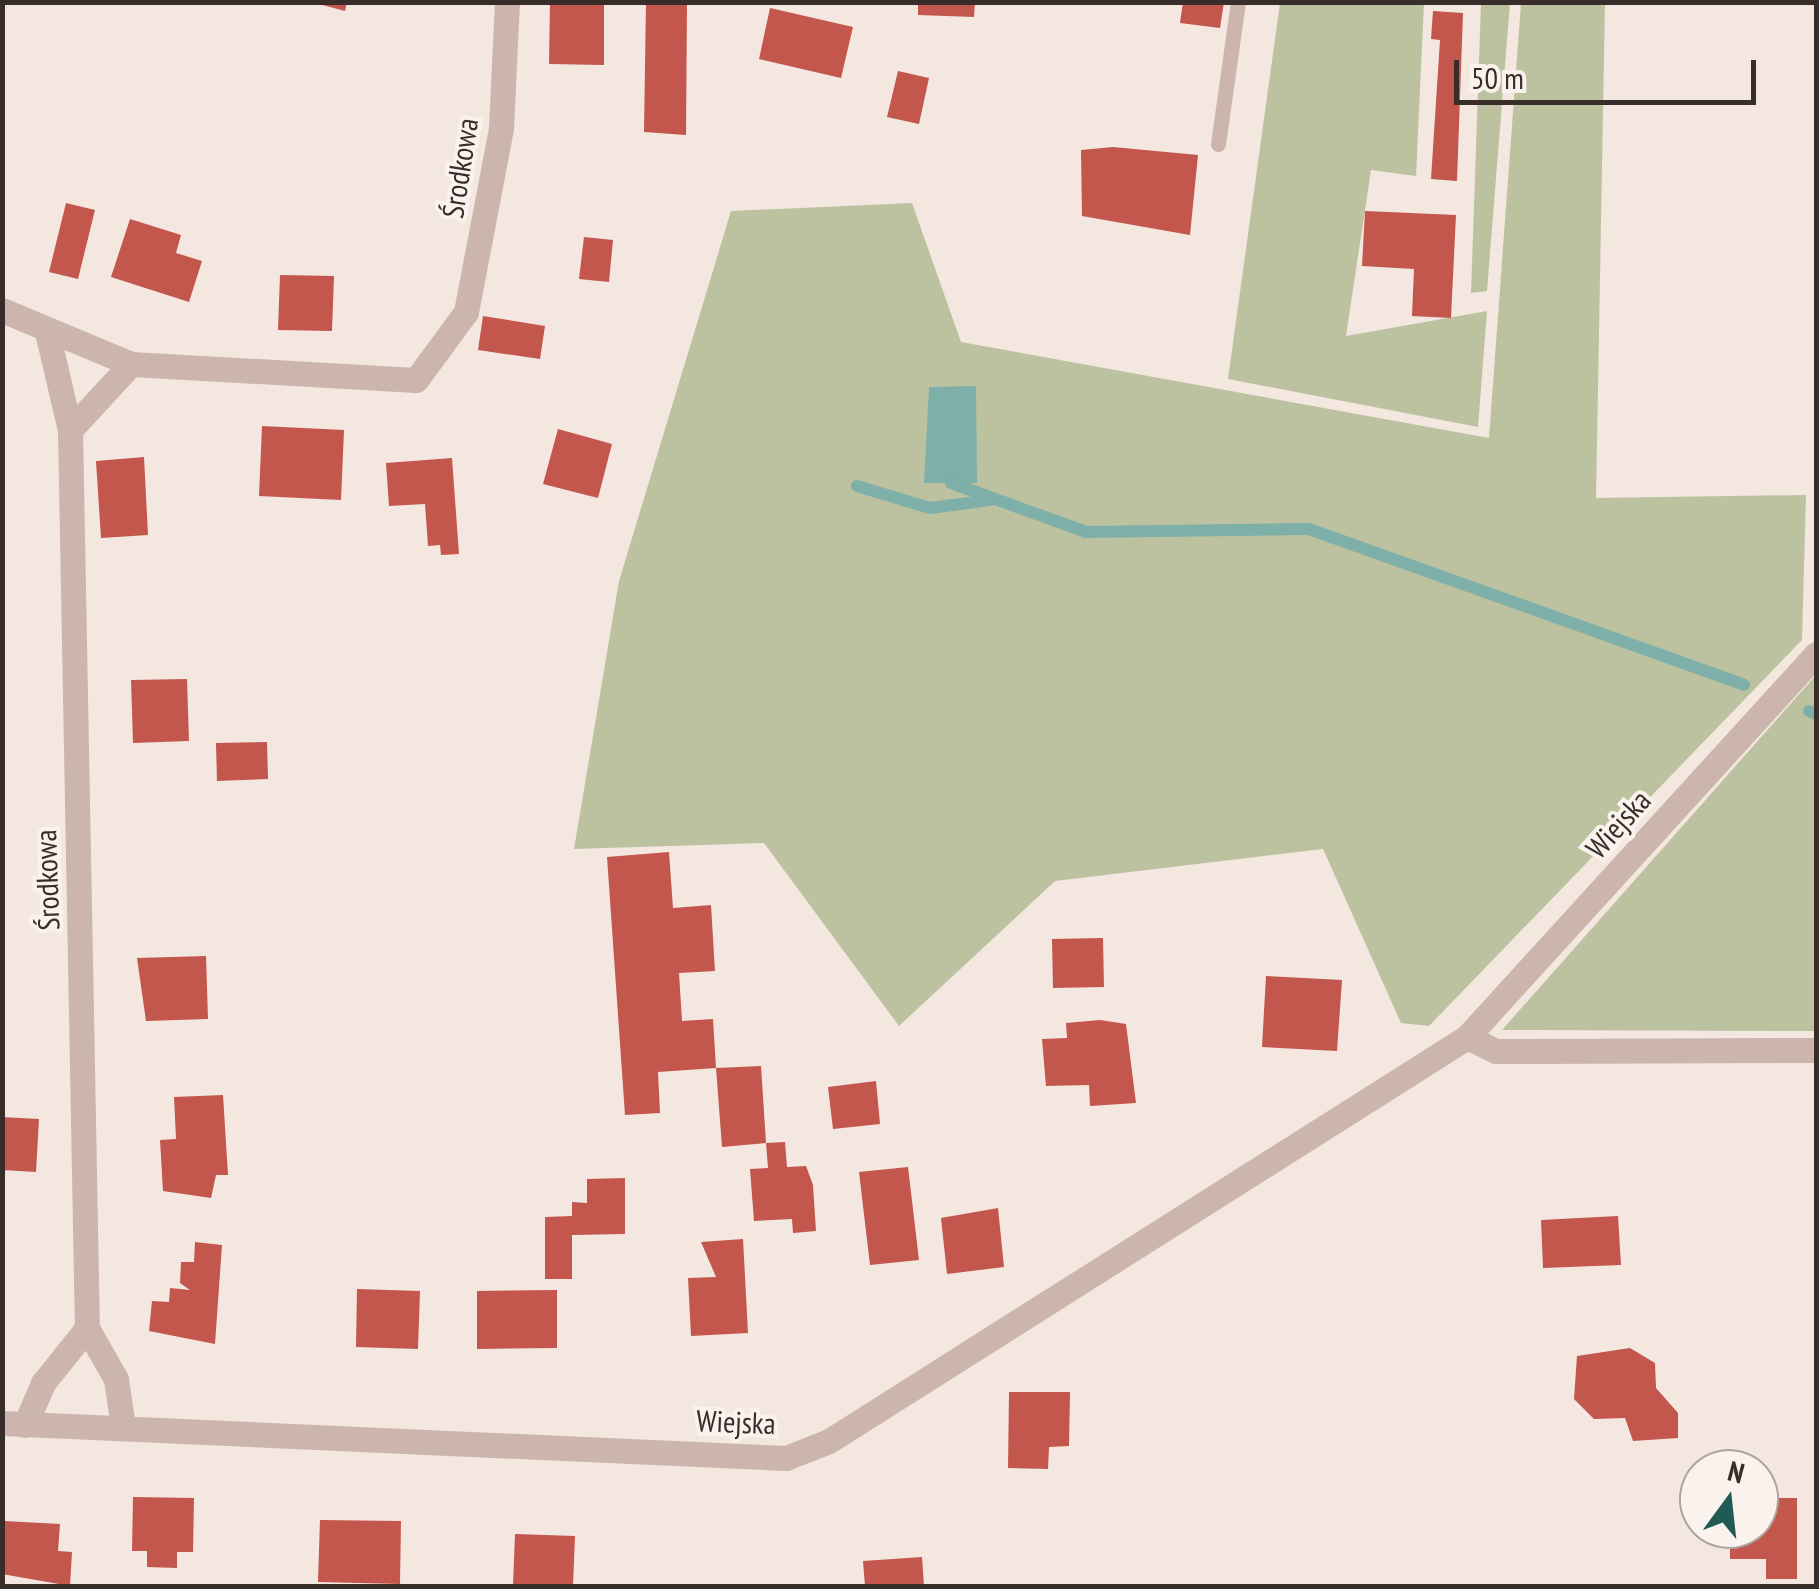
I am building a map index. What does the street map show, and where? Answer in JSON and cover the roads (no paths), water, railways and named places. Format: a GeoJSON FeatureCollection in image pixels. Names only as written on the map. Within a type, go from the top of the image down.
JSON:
{"type":"FeatureCollection","features":[{"type":"Feature","properties":{"kind":"street","name":"Środkowa"},"geometry":{"type":"LineString","coordinates":[[2,310],[131,364],[416,380],[466,312],[501,128],[506,2]]}},
{"type":"Feature","properties":{"kind":"street","name":"Środkowa"},"geometry":{"type":"LineString","coordinates":[[47,332],[70,430],[87,1328],[116,1379],[123,1427]]}},
{"type":"Feature","properties":{"kind":"street"},"geometry":{"type":"LineString","coordinates":[[70,430],[131,364]]}},
{"type":"Feature","properties":{"kind":"street","name":"Wiejska"},"geometry":{"type":"LineString","coordinates":[[14,1424],[786,1458],[880,1410],[1468,1037],[1816,654]]}},
{"type":"Feature","properties":{"kind":"street"},"geometry":{"type":"LineString","coordinates":[[1468,1037],[1496,1051],[1816,1050]]}},
{"type":"Feature","properties":{"kind":"street"},"geometry":{"type":"LineString","coordinates":[[14,1424],[42,1382],[87,1328]]}},
{"type":"Feature","properties":{"kind":"lane"},"geometry":{"type":"LineString","coordinates":[[1218,144],[1238,2]]}},
{"type":"Feature","properties":{"kind":"water"},"geometry":{"type":"Polygon","coordinates":[[[976,386],[977,483],[924,483],[929,387],[976,386]]]}},
{"type":"Feature","properties":{"kind":"waterway"},"geometry":{"type":"LineString","coordinates":[[951,483],[1086,532],[1309,529],[1744,685]]}},
{"type":"Feature","properties":{"kind":"waterway"},"geometry":{"type":"LineString","coordinates":[[857,486],[930,508],[991,500]]}},
{"type":"Feature","properties":{"kind":"waterway"},"geometry":{"type":"LineString","coordinates":[[1809,711],[1816,714]]}}]}
